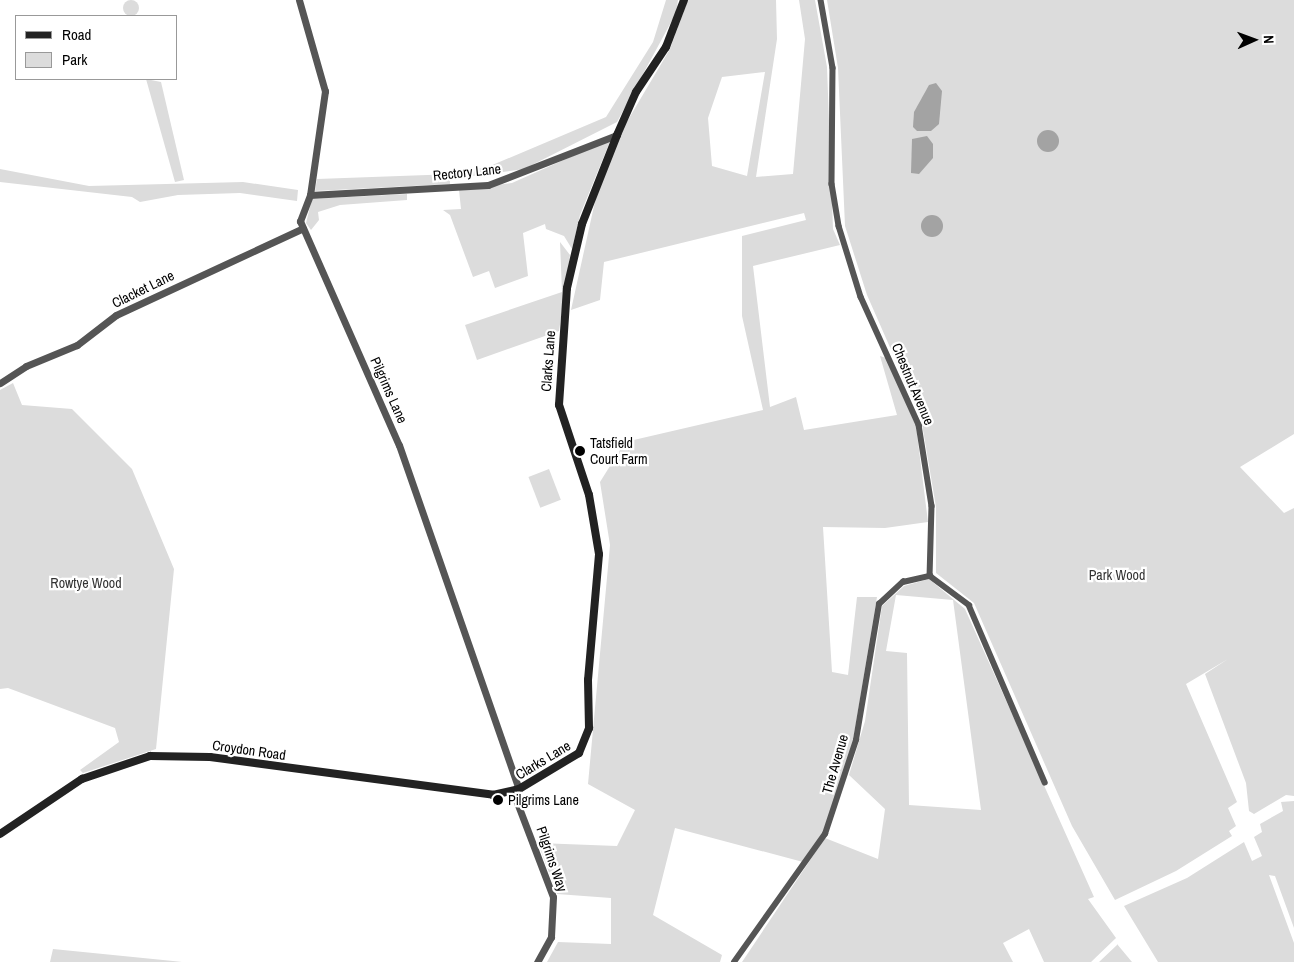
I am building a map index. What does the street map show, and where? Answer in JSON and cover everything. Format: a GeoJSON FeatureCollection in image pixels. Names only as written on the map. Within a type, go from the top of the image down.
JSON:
{"type":"FeatureCollection","features":[{"type":"Feature","properties":{"kind":"main road","name":"Clarks Lane"},"geometry":{"type":"LineString","coordinates":[[516,790],[572,760],[588,736],[598,554],[589,495],[566,432],[557,383],[567,288],[582,224],[617,135],[636,92],[666,47],[684,0]]}},
{"type":"Feature","properties":{"kind":"main road","name":"Croydon Road"},"geometry":{"type":"LineString","coordinates":[[0,834],[82,779],[119,763],[159,755],[210,757],[493,795],[516,790]]}},
{"type":"Feature","properties":{"kind":"street"},"geometry":{"type":"LineString","coordinates":[[299,0],[324,91],[310,195],[302,214],[303,228]]}},
{"type":"Feature","properties":{"kind":"street","name":"Chestnut Avenue"},"geometry":{"type":"LineString","coordinates":[[821,0],[832,68],[832,184],[839,226],[861,297],[919,425],[932,506],[930,576]]}},
{"type":"Feature","properties":{"kind":"street","name":"Rectory Lane"},"geometry":{"type":"LineString","coordinates":[[310,195],[488,185],[617,135]]}},
{"type":"Feature","properties":{"kind":"street","name":"Pilgrims Lane"},"geometry":{"type":"LineString","coordinates":[[303,228],[399,445],[516,790]]}},
{"type":"Feature","properties":{"kind":"street","name":"Clacket Lane"},"geometry":{"type":"LineString","coordinates":[[0,383],[26,366],[77,345],[116,315],[303,228]]}},
{"type":"Feature","properties":{"kind":"street"},"geometry":{"type":"LineString","coordinates":[[930,576],[969,605],[1045,782]]}},
{"type":"Feature","properties":{"kind":"street","name":"The Avenue"},"geometry":{"type":"LineString","coordinates":[[734,962],[825,834],[856,740],[879,604],[903,582],[930,576]]}},
{"type":"Feature","properties":{"kind":"street","name":"Pilgrims Way"},"geometry":{"type":"LineString","coordinates":[[516,790],[553,896],[551,937],[537,962]]}},
{"type":"Feature","properties":{"kind":"green space"},"geometry":{"type":"Polygon","coordinates":[[[131,0],[137,2],[137,14],[125,14],[123,8],[125,2],[131,0]]]}},
{"type":"Feature","properties":{"kind":"green space"},"geometry":{"type":"Polygon","coordinates":[[[666,0],[678,0],[676,13],[617,122],[524,169],[450,179],[450,184],[315,191],[317,179],[455,174],[490,166],[606,117],[653,42],[666,0]]]}},
{"type":"Feature","properties":{"kind":"green space"},"geometry":{"type":"Polygon","coordinates":[[[688,0],[776,0],[777,39],[756,177],[793,174],[805,39],[799,0],[815,0],[827,67],[833,229],[840,245],[753,266],[770,407],[796,397],[804,430],[897,415],[880,356],[886,358],[916,426],[928,522],[885,528],[823,527],[832,672],[848,675],[857,597],[877,597],[851,752],[825,830],[803,862],[675,828],[653,915],[722,955],[720,962],[547,962],[558,942],[611,944],[611,898],[557,894],[538,843],[617,846],[635,810],[588,784],[610,545],[600,482],[625,442],[763,410],[742,316],[742,236],[806,220],[804,213],[604,262],[600,300],[571,310],[596,197],[622,130],[670,49],[688,0]],[[765,72],[722,77],[708,118],[712,166],[747,176],[765,72]]]}},
{"type":"Feature","properties":{"kind":"green space","name":"Park Wood"},"geometry":{"type":"Polygon","coordinates":[[[827,0],[1294,0],[1294,434],[1240,467],[1284,513],[1294,508],[1294,796],[1286,795],[1254,814],[1249,811],[1246,783],[1205,674],[1228,659],[1186,684],[1237,802],[1228,808],[1236,826],[1229,831],[1232,836],[1176,871],[1115,900],[1072,826],[974,603],[936,573],[936,507],[921,418],[867,295],[845,226],[838,68],[827,0]]]}},
{"type":"Feature","properties":{"kind":"green space"},"geometry":{"type":"Polygon","coordinates":[[[146,80],[161,82],[184,180],[175,182],[146,80]]]}},
{"type":"Feature","properties":{"kind":"green space"},"geometry":{"type":"Polygon","coordinates":[[[611,139],[580,215],[572,249],[564,236],[546,229],[545,224],[523,233],[528,276],[495,288],[489,271],[473,277],[450,215],[443,210],[461,209],[459,190],[512,183],[611,139]]]}},
{"type":"Feature","properties":{"kind":"green space"},"geometry":{"type":"Polygon","coordinates":[[[0,169],[89,186],[243,182],[298,190],[297,201],[240,193],[178,195],[140,202],[132,197],[0,182],[0,169]]]}},
{"type":"Feature","properties":{"kind":"green space"},"geometry":{"type":"Polygon","coordinates":[[[407,194],[407,200],[340,205],[318,212],[319,220],[311,230],[306,223],[312,199],[407,194]]]}},
{"type":"Feature","properties":{"kind":"green space"},"geometry":{"type":"Polygon","coordinates":[[[560,242],[570,255],[559,331],[477,360],[465,325],[562,292],[560,242]]]}},
{"type":"Feature","properties":{"kind":"green space","name":"Rowtye Wood"},"geometry":{"type":"Polygon","coordinates":[[[13,383],[22,405],[72,409],[132,469],[174,569],[156,749],[83,773],[80,770],[119,742],[115,728],[8,688],[0,689],[0,390],[13,383]]]}},
{"type":"Feature","properties":{"kind":"green space"},"geometry":{"type":"Polygon","coordinates":[[[549,469],[561,500],[540,508],[528,477],[549,469]]]}},
{"type":"Feature","properties":{"kind":"green space"},"geometry":{"type":"Polygon","coordinates":[[[929,579],[965,609],[1094,897],[1088,899],[1116,938],[1091,962],[1044,962],[1029,929],[1003,943],[1013,962],[742,962],[825,838],[878,859],[885,809],[849,775],[865,721],[882,606],[904,586],[929,579]],[[896,595],[886,651],[907,653],[909,805],[981,810],[953,600],[896,595]]]}},
{"type":"Feature","properties":{"kind":"green space"},"geometry":{"type":"Polygon","coordinates":[[[1294,801],[1294,928],[1275,876],[1269,875],[1294,943],[1294,962],[1158,962],[1124,906],[1187,878],[1244,842],[1252,861],[1262,856],[1254,837],[1262,832],[1260,824],[1283,811],[1281,802],[1294,801]]]}},
{"type":"Feature","properties":{"kind":"green space"},"geometry":{"type":"Polygon","coordinates":[[[1117,945],[1132,962],[1099,962],[1117,945]]]}},
{"type":"Feature","properties":{"kind":"green space"},"geometry":{"type":"Polygon","coordinates":[[[53,949],[173,961],[182,962],[50,962],[53,949]]]}},
{"type":"Feature","properties":{"kind":"shaded area"},"geometry":{"type":"Polygon","coordinates":[[[936,83],[942,91],[939,124],[931,131],[917,131],[913,127],[914,112],[929,85],[936,83]]]}},
{"type":"Feature","properties":{"kind":"shaded area"},"geometry":{"type":"Polygon","coordinates":[[[1048,130],[1056,133],[1059,141],[1056,149],[1048,152],[1040,149],[1037,141],[1040,133],[1048,130]]]}},
{"type":"Feature","properties":{"kind":"shaded area"},"geometry":{"type":"Polygon","coordinates":[[[927,136],[933,144],[933,158],[919,174],[911,173],[912,139],[927,136]]]}},
{"type":"Feature","properties":{"kind":"shaded area"},"geometry":{"type":"Polygon","coordinates":[[[932,215],[940,218],[943,226],[940,234],[932,237],[924,234],[921,226],[924,218],[932,215]]]}},
{"type":"Feature","properties":{"kind":"place","name":"Tatsfield Court Farm"},"geometry":{"type":"Point","coordinates":[580,451]}},
{"type":"Feature","properties":{"kind":"place","name":"Pilgrims Lane"},"geometry":{"type":"Point","coordinates":[498,800]}}]}
